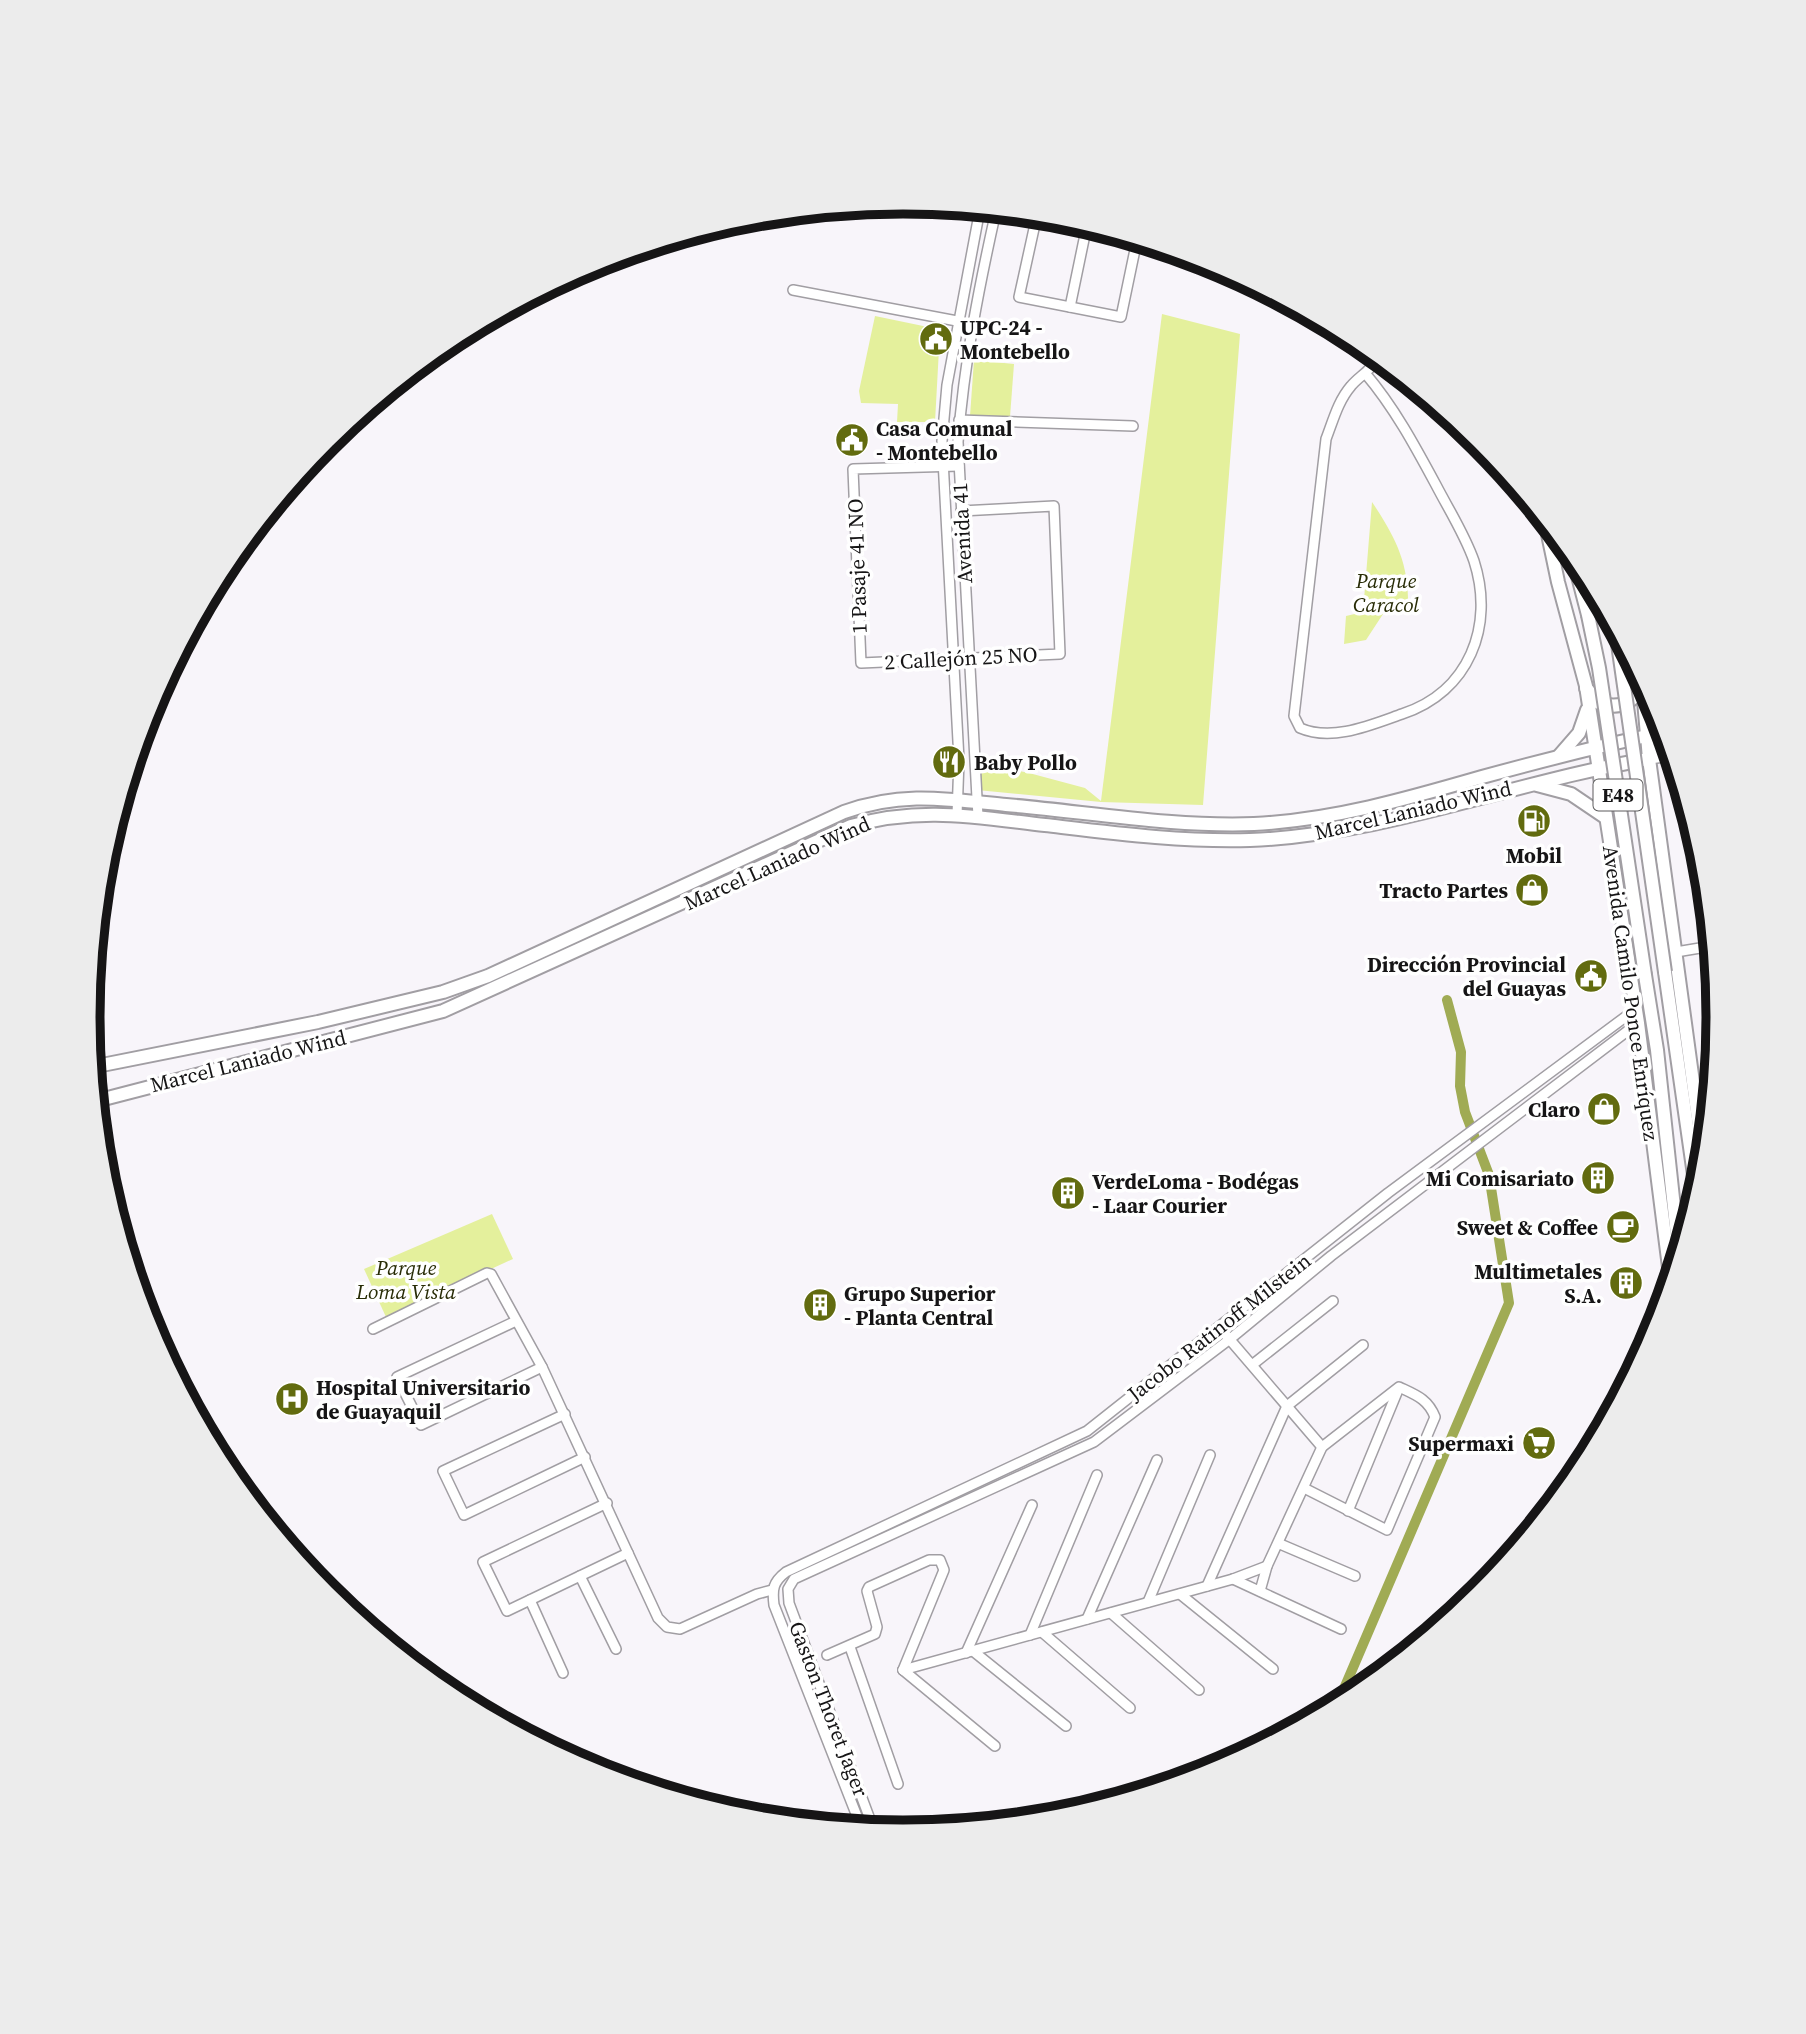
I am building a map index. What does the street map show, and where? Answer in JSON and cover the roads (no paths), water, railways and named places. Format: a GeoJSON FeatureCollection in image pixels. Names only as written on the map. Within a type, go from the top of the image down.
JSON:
{"type":"FeatureCollection","features":[{"type":"Feature","properties":{"kind":"main road","name":"Avenida Camilo Ponce Enríquez"},"geometry":{"type":"LineString","coordinates":[[1549,541],[1586,686],[1636,1009],[1668,1261]]}},
{"type":"Feature","properties":{"kind":"main road","name":"Avenida Camilo Ponce Enríquez"},"geometry":{"type":"LineString","coordinates":[[1580,586],[1599,668],[1657,1050],[1677,1233]]}},
{"type":"Feature","properties":{"kind":"main road","name":"Avenida Camilo Ponce Enríquez"},"geometry":{"type":"LineString","coordinates":[[1620,655],[1692,1164]]}},
{"type":"Feature","properties":{"kind":"main road"},"geometry":{"type":"LineString","coordinates":[[1586,686],[1599,703],[1621,706],[1631,702],[1636,691]]}},
{"type":"Feature","properties":{"kind":"main road"},"geometry":{"type":"LineString","coordinates":[[1558,756],[1579,733],[1588,703]]}},
{"type":"Feature","properties":{"kind":"main road","name":"E48"},"geometry":{"type":"LineString","coordinates":[[1645,709],[1649,759],[1699,1123]]}},
{"type":"Feature","properties":{"kind":"main road"},"geometry":{"type":"LineString","coordinates":[[1647,736],[1653,730]]}},
{"type":"Feature","properties":{"kind":"main road","name":"Marcel Laniado Wind"},"geometry":{"type":"LineString","coordinates":[[101,1065],[318,1022],[443,992],[488,976],[844,812],[885,799],[909,797],[958,800],[1190,823],[1252,824],[1315,820],[1366,810],[1558,756],[1647,736]]}},
{"type":"Feature","properties":{"kind":"main road"},"geometry":{"type":"LineString","coordinates":[[1649,759],[1660,748]]}},
{"type":"Feature","properties":{"kind":"main road","name":"Marcel Laniado Wind"},"geometry":{"type":"LineString","coordinates":[[104,1099],[443,1011],[851,826],[888,816],[957,815],[1188,841],[1253,840],[1361,826],[1598,767],[1649,759]]}},
{"type":"Feature","properties":{"kind":"main road"},"geometry":{"type":"LineString","coordinates":[[1530,783],[1571,794],[1605,817]]}},
{"type":"Feature","properties":{"kind":"main road"},"geometry":{"type":"LineString","coordinates":[[1645,976],[1638,1023],[1657,1050]]}},
{"type":"Feature","properties":{"kind":"main road"},"geometry":{"type":"LineString","coordinates":[[1671,1017],[1688,1037],[1679,1070]]}},
{"type":"Feature","properties":{"kind":"street","name":"Avenida 41"},"geometry":{"type":"LineString","coordinates":[[957,815],[953,659],[943,466],[947,384],[978,218]]}},
{"type":"Feature","properties":{"kind":"street","name":"Avenida 41"},"geometry":{"type":"LineString","coordinates":[[978,817],[961,511],[959,420],[976,300],[994,219]]}},
{"type":"Feature","properties":{"kind":"street"},"geometry":{"type":"LineString","coordinates":[[1035,225],[1019,297],[1121,317],[1135,248]]}},
{"type":"Feature","properties":{"kind":"street"},"geometry":{"type":"LineString","coordinates":[[1070,307],[1085,235]]}},
{"type":"Feature","properties":{"kind":"street"},"geometry":{"type":"LineString","coordinates":[[793,290],[957,321]]}},
{"type":"Feature","properties":{"kind":"street"},"geometry":{"type":"LineString","coordinates":[[1365,373],[1408,433],[1473,560],[1483,599],[1480,631],[1469,662],[1451,687],[1424,707],[1334,733],[1311,733],[1300,728],[1294,716],[1326,439],[1336,412],[1351,386],[1365,373],[1373,366]]}},
{"type":"Feature","properties":{"kind":"street"},"geometry":{"type":"LineString","coordinates":[[959,420],[1133,426]]}},
{"type":"Feature","properties":{"kind":"street"},"geometry":{"type":"LineString","coordinates":[[943,466],[959,466]]}},
{"type":"Feature","properties":{"kind":"street","name":"1 Pasaje 41 NO"},"geometry":{"type":"LineString","coordinates":[[861,663],[853,469],[943,466]]}},
{"type":"Feature","properties":{"kind":"street","name":"2 Callejón 25 NO"},"geometry":{"type":"LineString","coordinates":[[861,663],[1060,654],[1054,506],[961,511]]}},
{"type":"Feature","properties":{"kind":"street"},"geometry":{"type":"LineString","coordinates":[[1649,759],[1663,757]]}},
{"type":"Feature","properties":{"kind":"street"},"geometry":{"type":"LineString","coordinates":[[1676,951],[1703,947]]}},
{"type":"Feature","properties":{"kind":"street","name":"Jacobo Ratinoff Milstein"},"geometry":{"type":"LineString","coordinates":[[772,1590],[776,1580],[786,1572],[1087,1431],[1388,1193],[1636,1009]]}},
{"type":"Feature","properties":{"kind":"street","name":"Jacobo Ratinoff Milstein"},"geometry":{"type":"LineString","coordinates":[[789,1588],[794,1580],[806,1573],[1094,1442],[1230,1339],[1331,1256],[1638,1023]]}},
{"type":"Feature","properties":{"kind":"street"},"geometry":{"type":"LineString","coordinates":[[373,1329],[487,1273],[495,1278],[565,1414],[658,1618],[667,1627],[680,1629],[757,1594],[772,1590]]}},
{"type":"Feature","properties":{"kind":"street"},"geometry":{"type":"LineString","coordinates":[[1252,1364],[1333,1301]]}},
{"type":"Feature","properties":{"kind":"street"},"geometry":{"type":"LineString","coordinates":[[516,1321],[397,1377],[421,1425],[542,1367]]}},
{"type":"Feature","properties":{"kind":"street"},"geometry":{"type":"LineString","coordinates":[[1219,1327],[1322,1447]]}},
{"type":"Feature","properties":{"kind":"street"},"geometry":{"type":"LineString","coordinates":[[1207,1586],[1287,1406],[1363,1345]]}},
{"type":"Feature","properties":{"kind":"street"},"geometry":{"type":"LineString","coordinates":[[1260,1591],[1267,1566],[1280,1544],[1322,1447],[1399,1387]]}},
{"type":"Feature","properties":{"kind":"street"},"geometry":{"type":"LineString","coordinates":[[1304,1488],[1387,1531],[1435,1417],[1424,1399],[1399,1387]]}},
{"type":"Feature","properties":{"kind":"street"},"geometry":{"type":"LineString","coordinates":[[1348,1511],[1399,1387]]}},
{"type":"Feature","properties":{"kind":"street"},"geometry":{"type":"LineString","coordinates":[[565,1414],[443,1471],[464,1515],[585,1457]]}},
{"type":"Feature","properties":{"kind":"street"},"geometry":{"type":"LineString","coordinates":[[1148,1602],[1210,1455]]}},
{"type":"Feature","properties":{"kind":"street"},"geometry":{"type":"LineString","coordinates":[[1087,1619],[1157,1460]]}},
{"type":"Feature","properties":{"kind":"street"},"geometry":{"type":"LineString","coordinates":[[1030,1635],[1097,1475]]}},
{"type":"Feature","properties":{"kind":"street"},"geometry":{"type":"LineString","coordinates":[[607,1503],[483,1562],[507,1611],[628,1553]]}},
{"type":"Feature","properties":{"kind":"street"},"geometry":{"type":"LineString","coordinates":[[969,1652],[1032,1505]]}},
{"type":"Feature","properties":{"kind":"street"},"geometry":{"type":"LineString","coordinates":[[926,1506],[931,1516]]}},
{"type":"Feature","properties":{"kind":"street"},"geometry":{"type":"LineString","coordinates":[[1280,1544],[1355,1576]]}},
{"type":"Feature","properties":{"kind":"street"},"geometry":{"type":"LineString","coordinates":[[827,1656],[875,1634],[877,1627],[867,1591],[869,1587],[929,1560],[940,1560],[944,1570],[903,1670]]}},
{"type":"Feature","properties":{"kind":"street"},"geometry":{"type":"LineString","coordinates":[[903,1670],[1233,1579],[1267,1566]]}},
{"type":"Feature","properties":{"kind":"street"},"geometry":{"type":"LineString","coordinates":[[580,1576],[616,1649]]}},
{"type":"Feature","properties":{"kind":"street"},"geometry":{"type":"LineString","coordinates":[[1233,1579],[1341,1629]]}},
{"type":"Feature","properties":{"kind":"street","name":"Gaston Thoret Jager"},"geometry":{"type":"LineString","coordinates":[[789,1588],[789,1603],[870,1819]]}},
{"type":"Feature","properties":{"kind":"street","name":"Gaston Thoret Jager"},"geometry":{"type":"LineString","coordinates":[[772,1590],[774,1605],[858,1819]]}},
{"type":"Feature","properties":{"kind":"street"},"geometry":{"type":"LineString","coordinates":[[1180,1594],[1273,1669]]}},
{"type":"Feature","properties":{"kind":"street"},"geometry":{"type":"LineString","coordinates":[[530,1600],[564,1673]]}},
{"type":"Feature","properties":{"kind":"street"},"geometry":{"type":"LineString","coordinates":[[1111,1612],[1199,1690]]}},
{"type":"Feature","properties":{"kind":"street"},"geometry":{"type":"LineString","coordinates":[[1042,1632],[1130,1709]]}},
{"type":"Feature","properties":{"kind":"street"},"geometry":{"type":"LineString","coordinates":[[850,1647],[898,1784]]}},
{"type":"Feature","properties":{"kind":"street"},"geometry":{"type":"LineString","coordinates":[[969,1652],[1066,1726]]}},
{"type":"Feature","properties":{"kind":"street"},"geometry":{"type":"LineString","coordinates":[[903,1670],[995,1746]]}},
{"type":"Feature","properties":{"kind":"street"},"geometry":{"type":"LineString","coordinates":[[827,1742],[841,1736]]}},
{"type":"Feature","properties":{"kind":"waterway"},"geometry":{"type":"LineString","coordinates":[[1344,1688],[1509,1303],[1489,1175],[1465,1112],[1460,1086],[1461,1052],[1447,1000]]}},
{"type":"Feature","properties":{"kind":"place","name":"UPC-24 - Montebello"},"geometry":{"type":"Point","coordinates":[936,339]}},
{"type":"Feature","properties":{"kind":"place","name":"Casa Comunal - Montebello"},"geometry":{"type":"Point","coordinates":[852,440]}},
{"type":"Feature","properties":{"kind":"place","name":"Baby Pollo"},"geometry":{"type":"Point","coordinates":[949,762]}},
{"type":"Feature","properties":{"kind":"place","name":"Mobil"},"geometry":{"type":"Point","coordinates":[1534,821]}},
{"type":"Feature","properties":{"kind":"place","name":"Tracto Partes"},"geometry":{"type":"Point","coordinates":[1532,890]}},
{"type":"Feature","properties":{"kind":"place","name":"Dirección Provincial del Guayas"},"geometry":{"type":"Point","coordinates":[1591,976]}},
{"type":"Feature","properties":{"kind":"place","name":"Claro"},"geometry":{"type":"Point","coordinates":[1604,1109]}},
{"type":"Feature","properties":{"kind":"place","name":"Mi Comisariato"},"geometry":{"type":"Point","coordinates":[1598,1178]}},
{"type":"Feature","properties":{"kind":"place","name":"VerdeLoma - Bodégas - Laar Courier"},"geometry":{"type":"Point","coordinates":[1068,1193]}},
{"type":"Feature","properties":{"kind":"place","name":"Sweet & Coffee"},"geometry":{"type":"Point","coordinates":[1623,1227]}},
{"type":"Feature","properties":{"kind":"place","name":"Multimetales S.A."},"geometry":{"type":"Point","coordinates":[1626,1283]}},
{"type":"Feature","properties":{"kind":"place","name":"Grupo Superior - Planta Central"},"geometry":{"type":"Point","coordinates":[820,1305]}},
{"type":"Feature","properties":{"kind":"place","name":"Hospital Universitario de Guayaquil"},"geometry":{"type":"Point","coordinates":[292,1399]}},
{"type":"Feature","properties":{"kind":"place","name":"Supermaxi"},"geometry":{"type":"Point","coordinates":[1539,1443]}},
{"type":"Feature","properties":{"kind":"park label","name":"Parque Caracol"},"geometry":{"type":"Point","coordinates":[1386,592]}},
{"type":"Feature","properties":{"kind":"park label","name":"Parque Loma Vista"},"geometry":{"type":"Point","coordinates":[406,1279]}}]}
